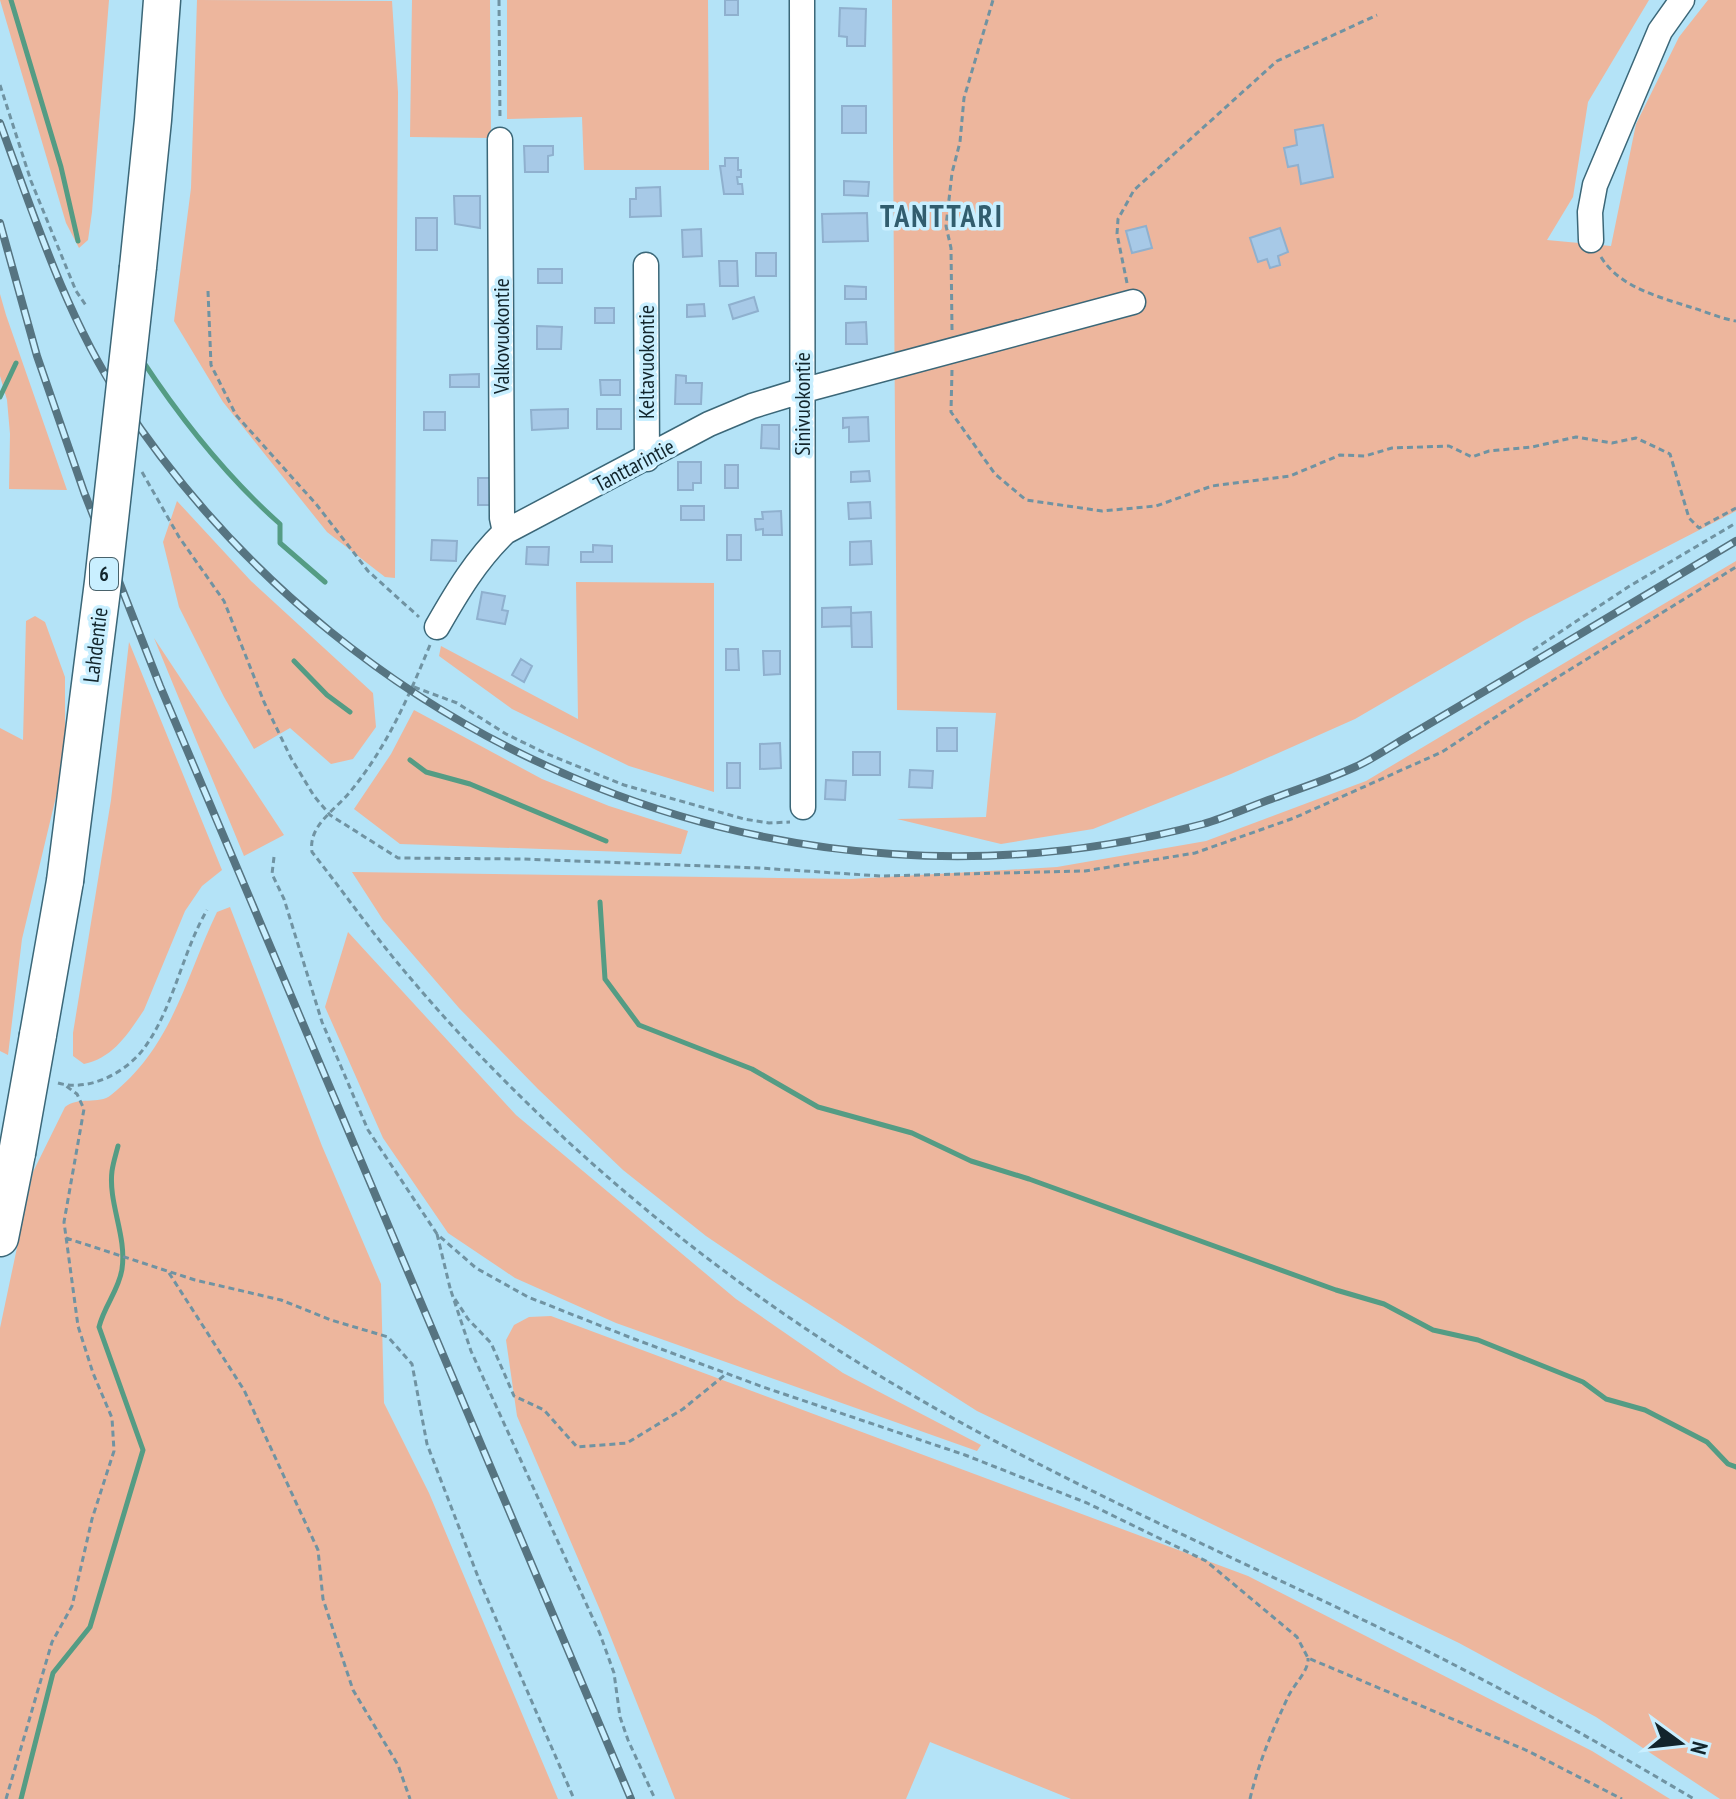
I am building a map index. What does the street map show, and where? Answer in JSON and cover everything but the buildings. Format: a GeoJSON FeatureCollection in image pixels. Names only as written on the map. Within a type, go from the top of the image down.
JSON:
{"type":"FeatureCollection","features":[{"type":"Feature","properties":{"kind":"highway","name":"Lahdentie"},"geometry":{"type":"LineString","coordinates":[[0,1238],[65,881],[138,267],[162,0]]}},
{"type":"Feature","properties":{"kind":"street","name":"Sinivuokontie"},"geometry":{"type":"LineString","coordinates":[[802,0],[803,807]]}},
{"type":"Feature","properties":{"kind":"street"},"geometry":{"type":"LineString","coordinates":[[1591,240],[1590,212],[1595,185],[1660,31],[1682,0]]}},
{"type":"Feature","properties":{"kind":"street","name":"Valkovuokontie"},"geometry":{"type":"LineString","coordinates":[[500,140],[501,502],[505,532]]}},
{"type":"Feature","properties":{"kind":"street","name":"Keltavuokontie"},"geometry":{"type":"LineString","coordinates":[[646,265],[647,459]]}},
{"type":"Feature","properties":{"kind":"street","name":"Tanttarintie"},"geometry":{"type":"LineString","coordinates":[[437,627],[482,554],[505,532],[709,424],[752,406],[801,391],[1133,302]]}},
{"type":"Feature","properties":{"kind":"path"},"geometry":{"type":"LineString","coordinates":[[499,0],[500,140]]}},
{"type":"Feature","properties":{"kind":"path"},"geometry":{"type":"LineString","coordinates":[[993,0],[964,98],[946,226],[951,248],[951,412],[995,474],[1026,500],[1102,511],[1156,506],[1212,486],[1290,476],[1340,455],[1365,456],[1392,448],[1449,446],[1472,457],[1489,451],[1532,447],[1576,437],[1612,443],[1636,438],[1670,454],[1689,518],[1699,528],[1736,508]]}},
{"type":"Feature","properties":{"kind":"path"},"geometry":{"type":"LineString","coordinates":[[1133,302],[1117,234],[1118,219],[1134,190],[1277,61],[1377,15]]}},
{"type":"Feature","properties":{"kind":"path"},"geometry":{"type":"LineString","coordinates":[[0,85],[31,181],[76,291],[87,307]]}},
{"type":"Feature","properties":{"kind":"path"},"geometry":{"type":"LineString","coordinates":[[1591,240],[1607,267],[1626,282],[1647,293],[1736,321]]}},
{"type":"Feature","properties":{"kind":"path"},"geometry":{"type":"LineString","coordinates":[[208,291],[211,365],[236,415],[316,504],[368,571],[414,615],[437,627],[414,687],[391,733],[351,791],[313,831],[310,841],[312,852],[400,967],[480,1056],[641,1204],[720,1267],[885,1379],[1053,1471],[1504,1690],[1694,1799]]}},
{"type":"Feature","properties":{"kind":"path"},"geometry":{"type":"LineString","coordinates":[[135,461],[179,537],[224,601],[277,730],[314,796],[330,815],[398,858],[523,859],[881,876],[1085,871],[1195,853],[1294,818],[1442,752],[1736,567]]}},
{"type":"Feature","properties":{"kind":"path"},"geometry":{"type":"LineString","coordinates":[[1533,650],[1628,587],[1736,523]]}},
{"type":"Feature","properties":{"kind":"path"},"geometry":{"type":"LineString","coordinates":[[414,687],[457,703],[495,728],[533,747],[624,785],[744,819],[769,823],[784,824],[797,820],[803,807]]}},
{"type":"Feature","properties":{"kind":"path"},"geometry":{"type":"LineString","coordinates":[[274,857],[272,874],[288,913],[322,1022],[368,1130],[437,1234],[476,1268],[528,1297],[727,1373],[965,1455],[1101,1509],[1206,1561],[1297,1637],[1308,1658],[1308,1664],[1290,1693],[1268,1742],[1250,1799]]}},
{"type":"Feature","properties":{"kind":"path"},"geometry":{"type":"LineString","coordinates":[[6,1799],[52,1642],[72,1606],[92,1519],[114,1451],[112,1418],[78,1326],[66,1238],[64,1222],[84,1109],[77,1094],[66,1086],[96,1084],[144,1049],[207,910]]}},
{"type":"Feature","properties":{"kind":"path"},"geometry":{"type":"LineString","coordinates":[[437,1234],[451,1291],[471,1351],[600,1634],[614,1673],[624,1729],[655,1799]]}},
{"type":"Feature","properties":{"kind":"path"},"geometry":{"type":"LineString","coordinates":[[66,1238],[168,1272],[281,1300],[331,1320],[388,1337],[412,1364],[427,1444],[480,1582],[574,1799]]}},
{"type":"Feature","properties":{"kind":"path"},"geometry":{"type":"LineString","coordinates":[[168,1272],[244,1390],[318,1550],[323,1599],[353,1690],[398,1765],[410,1799]]}},
{"type":"Feature","properties":{"kind":"path"},"geometry":{"type":"LineString","coordinates":[[451,1291],[468,1319],[491,1343],[514,1396],[544,1410],[577,1447],[627,1443],[683,1409],[727,1373]]}},
{"type":"Feature","properties":{"kind":"path"},"geometry":{"type":"LineString","coordinates":[[1308,1658],[1528,1751],[1622,1799]]}},
{"type":"Feature","properties":{"kind":"shaded area"},"geometry":{"type":"Polygon","coordinates":[[[0,0],[109,0],[92,212],[88,240],[79,248],[66,223],[0,0]]]}},
{"type":"Feature","properties":{"kind":"shaded area"},"geometry":{"type":"Polygon","coordinates":[[[197,0],[392,1],[398,92],[395,578],[385,577],[327,532],[223,402],[174,321],[191,188],[197,0]]]}},
{"type":"Feature","properties":{"kind":"shaded area"},"geometry":{"type":"Polygon","coordinates":[[[412,0],[490,0],[491,138],[410,137],[412,0]]]}},
{"type":"Feature","properties":{"kind":"shaded area"},"geometry":{"type":"Polygon","coordinates":[[[507,0],[708,0],[709,170],[584,170],[582,117],[507,119],[507,0]]]}},
{"type":"Feature","properties":{"kind":"shaded area"},"geometry":{"type":"Polygon","coordinates":[[[892,0],[1649,0],[1588,102],[1573,197],[1547,240],[1611,246],[1636,124],[1679,37],[1708,0],[1736,0],[1736,511],[1525,620],[1355,719],[1231,774],[1093,829],[1001,844],[897,819],[986,817],[996,713],[897,710],[892,0]]]}},
{"type":"Feature","properties":{"kind":"shaded area"},"geometry":{"type":"Polygon","coordinates":[[[0,294],[67,490],[9,489],[10,434],[7,400],[0,376],[0,294]]]}},
{"type":"Feature","properties":{"kind":"shaded area"},"geometry":{"type":"Polygon","coordinates":[[[177,501],[251,581],[373,693],[376,727],[353,759],[331,764],[290,728],[254,749],[179,607],[163,542],[177,501]]]}},
{"type":"Feature","properties":{"kind":"shaded area"},"geometry":{"type":"Polygon","coordinates":[[[1736,561],[1736,1799],[1720,1799],[1596,1717],[1459,1643],[977,1411],[768,1278],[706,1236],[623,1170],[538,1089],[459,1008],[383,920],[352,872],[851,879],[1057,867],[1206,841],[1366,781],[1736,561]]]}},
{"type":"Feature","properties":{"kind":"shaded area"},"geometry":{"type":"Polygon","coordinates":[[[576,582],[714,583],[714,792],[629,766],[512,709],[439,656],[441,646],[578,719],[576,582]]]}},
{"type":"Feature","properties":{"kind":"shaded area"},"geometry":{"type":"Polygon","coordinates":[[[35,616],[45,622],[65,677],[65,759],[22,939],[8,1055],[0,1051],[0,728],[23,740],[26,621],[35,616]]]}},
{"type":"Feature","properties":{"kind":"shaded area"},"geometry":{"type":"Polygon","coordinates":[[[154,638],[284,835],[244,856],[154,638]]]}},
{"type":"Feature","properties":{"kind":"shaded area"},"geometry":{"type":"Polygon","coordinates":[[[129,642],[222,870],[202,886],[185,911],[144,1010],[132,1028],[112,1051],[84,1064],[73,1056],[73,1033],[111,800],[129,642]]]}},
{"type":"Feature","properties":{"kind":"shaded area"},"geometry":{"type":"Polygon","coordinates":[[[414,710],[542,779],[609,806],[688,831],[681,854],[400,844],[354,809],[391,754],[414,710]]]}},
{"type":"Feature","properties":{"kind":"shaded area"},"geometry":{"type":"Polygon","coordinates":[[[230,907],[322,1146],[381,1284],[384,1403],[429,1493],[558,1799],[0,1799],[0,1328],[33,1172],[65,1107],[111,1095],[149,1056],[175,1011],[217,912],[230,907]]]}},
{"type":"Feature","properties":{"kind":"shaded area"},"geometry":{"type":"Polygon","coordinates":[[[348,932],[516,1115],[736,1299],[843,1373],[981,1445],[977,1451],[616,1323],[515,1278],[448,1233],[383,1138],[325,1007],[348,932]]]}},
{"type":"Feature","properties":{"kind":"shaded area"},"geometry":{"type":"Polygon","coordinates":[[[551,1316],[1248,1576],[1592,1751],[1670,1799],[1071,1799],[930,1742],[906,1799],[675,1799],[600,1610],[517,1416],[506,1340],[514,1325],[529,1317],[551,1316]]]}},
{"type":"Feature","properties":{"kind":"waterway"},"geometry":{"type":"LineString","coordinates":[[11,0],[61,167],[78,241]]}},
{"type":"Feature","properties":{"kind":"waterway"},"geometry":{"type":"LineString","coordinates":[[142,360],[206,446],[280,524],[280,543],[325,582]]}},
{"type":"Feature","properties":{"kind":"waterway"},"geometry":{"type":"LineString","coordinates":[[0,397],[16,363]]}},
{"type":"Feature","properties":{"kind":"waterway"},"geometry":{"type":"LineString","coordinates":[[294,661],[327,695],[350,712]]}},
{"type":"Feature","properties":{"kind":"waterway"},"geometry":{"type":"LineString","coordinates":[[410,760],[426,772],[470,784],[606,841]]}},
{"type":"Feature","properties":{"kind":"waterway"},"geometry":{"type":"LineString","coordinates":[[600,902],[605,979],[639,1025],[752,1069],[818,1107],[912,1133],[971,1161],[1336,1290],[1384,1304],[1433,1330],[1478,1340],[1583,1382],[1606,1399],[1645,1410],[1707,1442],[1728,1464],[1736,1467]]}},
{"type":"Feature","properties":{"kind":"waterway"},"geometry":{"type":"LineString","coordinates":[[21,1799],[53,1673],[90,1627],[143,1450],[99,1327],[122,1269],[122,1244],[111,1183],[118,1146]]}},
{"type":"Feature","properties":{"kind":"railway"},"geometry":{"type":"LineString","coordinates":[[0,123],[53,265],[101,368],[121,400],[217,525],[330,631],[457,719],[594,786],[741,832],[892,854],[1047,852],[1203,824],[1367,761],[1736,541]]}},
{"type":"Feature","properties":{"kind":"railway"},"geometry":{"type":"LineString","coordinates":[[0,223],[37,356],[84,492],[160,686],[631,1799]]}},
{"type":"Feature","properties":{"kind":"district","name":"TANTTARI"},"geometry":{"type":"Point","coordinates":[942,217]}}]}
